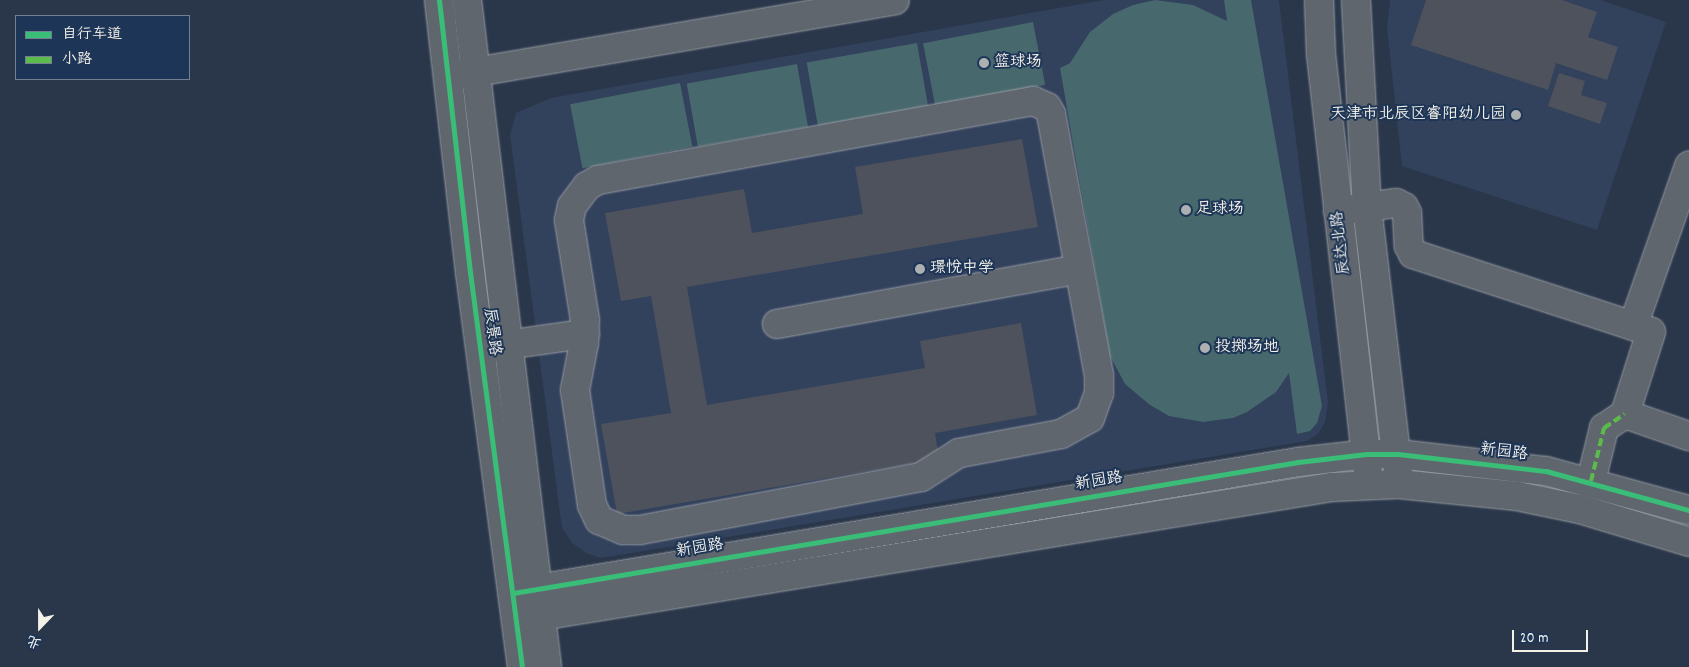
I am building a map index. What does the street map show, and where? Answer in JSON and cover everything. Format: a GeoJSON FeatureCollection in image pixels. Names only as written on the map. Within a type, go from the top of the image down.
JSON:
{"type":"FeatureCollection","features":[{"type":"Feature","properties":{"kind":"street","name":"辰景路"},"geometry":{"type":"LineString","coordinates":[[439,0],[480,349],[525,591]]}},
{"type":"Feature","properties":{"kind":"street","name":"辰景路"},"geometry":{"type":"LineString","coordinates":[[467,0],[508,344],[528,618],[522,667]]}},
{"type":"Feature","properties":{"kind":"street"},"geometry":{"type":"LineString","coordinates":[[447,77],[895,0]]}},
{"type":"Feature","properties":{"kind":"street","name":"辰达北路"},"geometry":{"type":"LineString","coordinates":[[1319,0],[1321,54],[1370,486]]}},
{"type":"Feature","properties":{"kind":"street","name":"辰达北路"},"geometry":{"type":"LineString","coordinates":[[1356,0],[1366,207],[1398,454],[1399,484]]}},
{"type":"Feature","properties":{"kind":"street"},"geometry":{"type":"LineString","coordinates":[[1033,101],[1047,107],[1050,114],[1080,269],[1099,392],[1090,418],[1078,428],[1061,434],[960,453],[921,477],[640,530],[610,526],[599,520],[592,505],[575,390],[585,334],[569,220],[578,196],[587,186],[598,180],[1033,101]]}},
{"type":"Feature","properties":{"kind":"street"},"geometry":{"type":"LineString","coordinates":[[1633,326],[1689,166]]}},
{"type":"Feature","properties":{"kind":"street"},"geometry":{"type":"LineString","coordinates":[[1338,211],[1396,203],[1404,207],[1413,254],[1651,332],[1625,414],[1604,428],[1591,481]]}},
{"type":"Feature","properties":{"kind":"street"},"geometry":{"type":"LineString","coordinates":[[777,324],[1080,269]]}},
{"type":"Feature","properties":{"kind":"street"},"geometry":{"type":"LineString","coordinates":[[480,349],[585,334]]}},
{"type":"Feature","properties":{"kind":"street"},"geometry":{"type":"LineString","coordinates":[[1625,414],[1689,436]]}},
{"type":"Feature","properties":{"kind":"street","name":"新园路"},"geometry":{"type":"LineString","coordinates":[[525,591],[1298,462],[1367,454],[1398,454],[1496,464],[1591,481],[1689,510]]}},
{"type":"Feature","properties":{"kind":"street"},"geometry":{"type":"LineString","coordinates":[[528,618],[1274,495],[1399,484],[1517,496],[1580,509],[1689,542]]}},
{"type":"Feature","properties":{"kind":"street","name":"辰景路"},"geometry":{"type":"LineString","coordinates":[[528,618],[547,667]]}},
{"type":"Feature","properties":{"kind":"shaded area","name":"璟悦中学"},"geometry":{"type":"Polygon","coordinates":[[[1104,0],[1279,0],[1328,403],[1325,422],[1318,434],[1307,441],[601,558],[588,554],[572,543],[562,528],[510,135],[516,113],[551,98],[1104,0]]]}},
{"type":"Feature","properties":{"kind":"shaded area","name":"天津市北辰区睿阳幼儿园"},"geometry":{"type":"Polygon","coordinates":[[[1390,0],[1600,0],[1666,22],[1597,230],[1402,166],[1387,28],[1390,0]]]}},
{"type":"Feature","properties":{"kind":"green space"},"geometry":{"type":"Polygon","coordinates":[[[1155,0],[1193,5],[1227,21],[1224,0],[1251,0],[1322,406],[1317,423],[1310,431],[1297,434],[1289,373],[1276,392],[1247,412],[1233,418],[1203,422],[1169,416],[1150,405],[1125,384],[1110,356],[1060,68],[1070,63],[1090,32],[1113,14],[1133,5],[1155,0]]]}},
{"type":"Feature","properties":{"kind":"green space","name":"篮球场"},"geometry":{"type":"Polygon","coordinates":[[[1033,22],[1045,85],[935,106],[923,43],[1033,22]]]}},
{"type":"Feature","properties":{"kind":"green space"},"geometry":{"type":"Polygon","coordinates":[[[917,43],[928,106],[818,125],[807,62],[917,43]]]}},
{"type":"Feature","properties":{"kind":"green space"},"geometry":{"type":"Polygon","coordinates":[[[797,64],[808,127],[698,146],[687,83],[797,64]]]}},
{"type":"Feature","properties":{"kind":"green space"},"geometry":{"type":"Polygon","coordinates":[[[680,83],[692,147],[582,168],[570,104],[680,83]]]}},
{"type":"Feature","properties":{"kind":"building"},"geometry":{"type":"Polygon","coordinates":[[[1426,0],[1562,0],[1597,12],[1588,37],[1618,47],[1607,80],[1556,63],[1548,90],[1411,45],[1426,0]]]}},
{"type":"Feature","properties":{"kind":"building"},"geometry":{"type":"Polygon","coordinates":[[[1559,73],[1585,81],[1581,95],[1607,103],[1600,124],[1548,106],[1559,73]]]}},
{"type":"Feature","properties":{"kind":"building"},"geometry":{"type":"Polygon","coordinates":[[[1022,139],[1038,227],[687,287],[707,405],[925,368],[920,341],[1021,323],[1037,415],[935,433],[939,459],[617,514],[601,424],[671,413],[651,296],[621,301],[605,213],[744,189],[752,233],[863,214],[855,167],[1022,139]]]}},
{"type":"Feature","properties":{"kind":"marked path"},"geometry":{"type":"LineString","coordinates":[[1591,481],[1604,428],[1625,414]]}},
{"type":"Feature","properties":{"kind":"cycle path"},"geometry":{"type":"LineString","coordinates":[[439,0],[470,272],[522,667]]}},
{"type":"Feature","properties":{"kind":"cycle path"},"geometry":{"type":"LineString","coordinates":[[513,593],[1298,462],[1367,454],[1398,454],[1546,471],[1689,510]]}},
{"type":"Feature","properties":{"kind":"place","name":"篮球场"},"geometry":{"type":"Point","coordinates":[984,63]}},
{"type":"Feature","properties":{"kind":"place","name":"天津市北辰区睿阳幼儿园"},"geometry":{"type":"Point","coordinates":[1516,115]}},
{"type":"Feature","properties":{"kind":"place","name":"足球场"},"geometry":{"type":"Point","coordinates":[1186,210]}},
{"type":"Feature","properties":{"kind":"place","name":"璟悦中学"},"geometry":{"type":"Point","coordinates":[920,269]}},
{"type":"Feature","properties":{"kind":"place","name":"投掷场地"},"geometry":{"type":"Point","coordinates":[1205,348]}}]}
